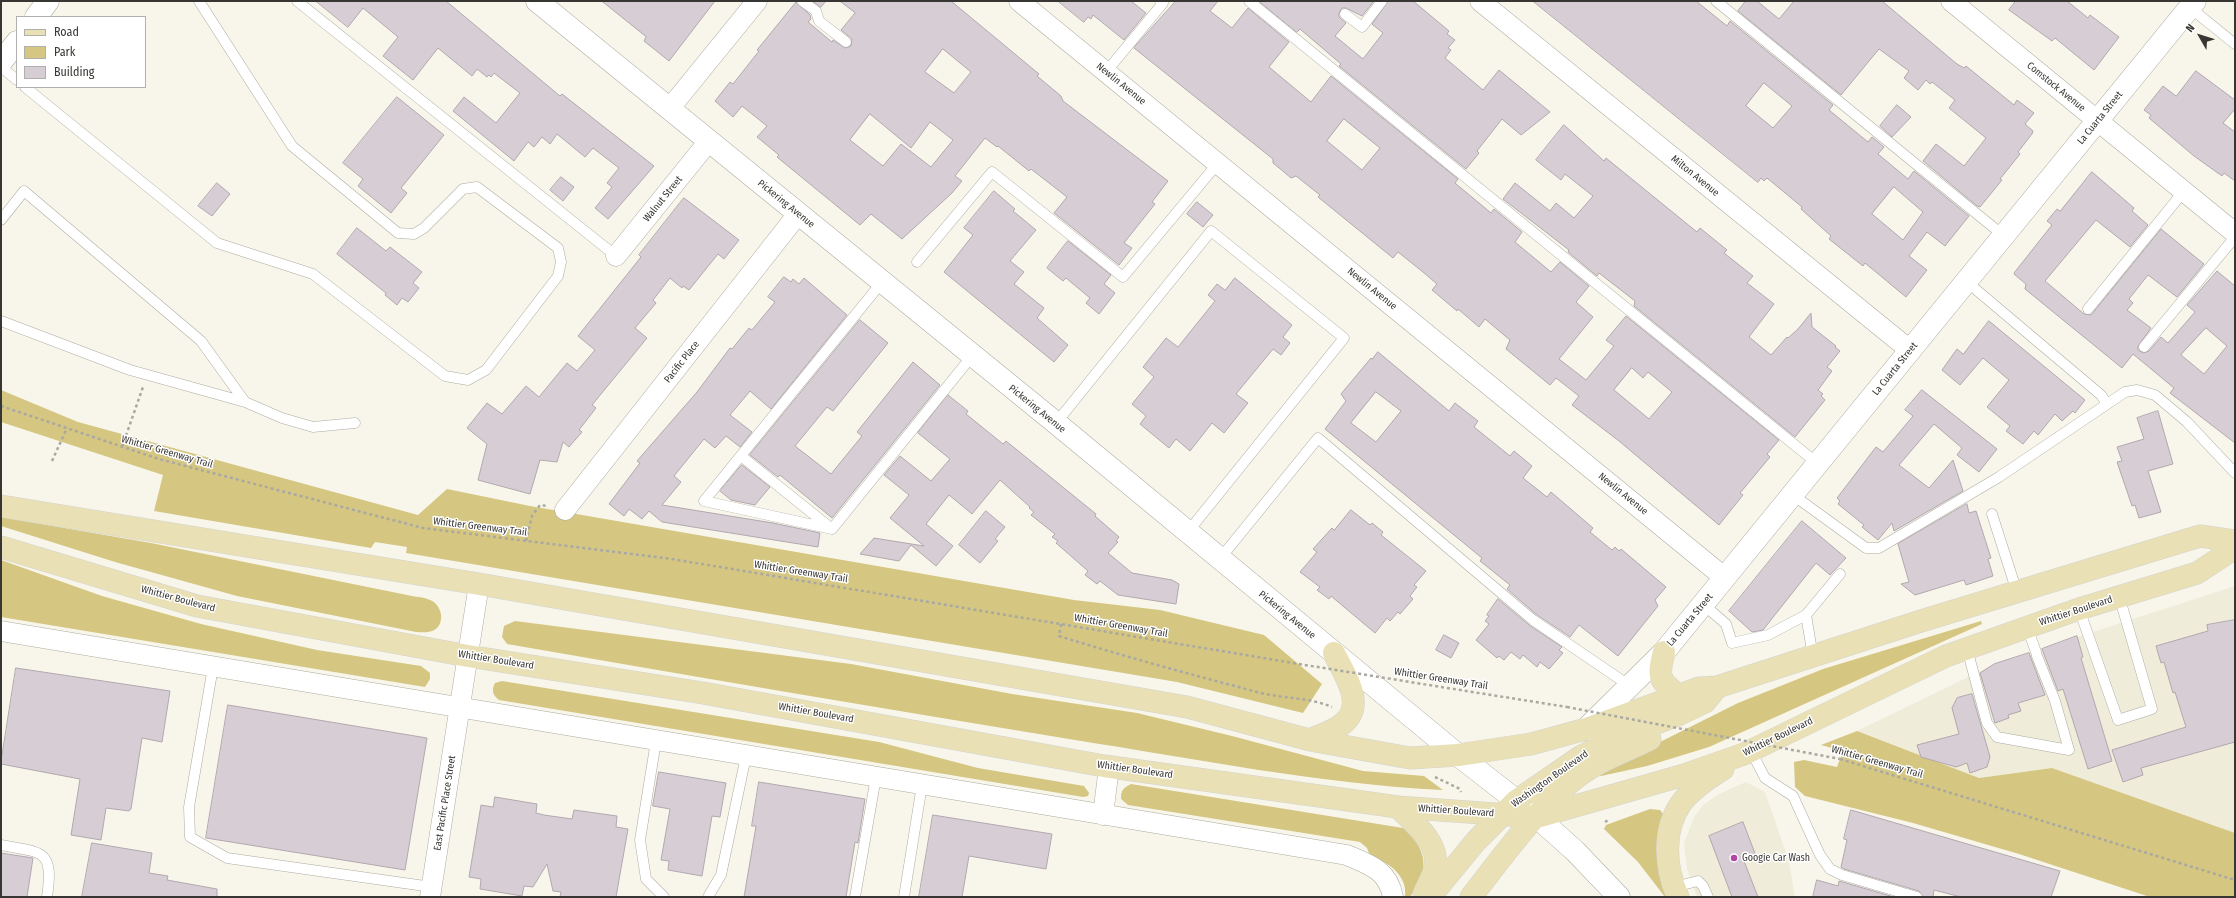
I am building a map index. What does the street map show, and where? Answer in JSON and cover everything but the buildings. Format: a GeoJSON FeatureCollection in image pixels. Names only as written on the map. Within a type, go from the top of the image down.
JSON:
{"type":"FeatureCollection","features":[{"type":"Feature","properties":{"kind":"main road"},"geometry":{"type":"LineString","coordinates":[[1,506],[479,584],[1187,707],[1310,740],[1410,758],[1458,755],[1531,744],[1679,705]]}},
{"type":"Feature","properties":{"kind":"main road"},"geometry":{"type":"LineString","coordinates":[[1472,897],[1508,849],[1569,784],[1586,771],[1663,732],[1679,705],[1699,688],[1717,687],[2200,536],[2235,541]]}},
{"type":"Feature","properties":{"kind":"main road","name":"Whittier Boulevard"},"geometry":{"type":"LineString","coordinates":[[1,547],[197,606],[468,656],[703,693],[1109,767],[1398,807],[1509,807],[1537,817],[1684,775],[1747,753],[1920,667],[2079,609],[2197,573],[2235,548]]}},
{"type":"Feature","properties":{"kind":"main road"},"geometry":{"type":"LineString","coordinates":[[1664,652],[1659,671],[1660,678],[1679,705]]}},
{"type":"Feature","properties":{"kind":"main road"},"geometry":{"type":"LineString","coordinates":[[1310,740],[1339,727],[1348,718],[1354,705],[1353,693],[1334,653]]}},
{"type":"Feature","properties":{"kind":"main road","name":"Washington Boulevard"},"geometry":{"type":"LineString","coordinates":[[1430,897],[1476,841],[1509,807],[1580,757],[1679,705]]}},
{"type":"Feature","properties":{"kind":"main road"},"geometry":{"type":"LineString","coordinates":[[1676,892],[1666,850],[1674,816],[1687,796],[1704,782],[1747,753]]}},
{"type":"Feature","properties":{"kind":"main road"},"geometry":{"type":"LineString","coordinates":[[1398,807],[1420,828],[1433,847],[1435,868],[1423,897]]}},
{"type":"Feature","properties":{"kind":"street"},"geometry":{"type":"LineString","coordinates":[[37,16],[48,1]]}},
{"type":"Feature","properties":{"kind":"street","name":"Pickering Avenue"},"geometry":{"type":"LineString","coordinates":[[537,1],[1056,423],[1219,560],[1458,755],[1509,807]]}},
{"type":"Feature","properties":{"kind":"street"},"geometry":{"type":"LineString","coordinates":[[670,108],[757,1]]}},
{"type":"Feature","properties":{"kind":"street","name":"Newlin Avenue"},"geometry":{"type":"LineString","coordinates":[[1019,1],[1725,578]]}},
{"type":"Feature","properties":{"kind":"street","name":"Milton Avenue"},"geometry":{"type":"LineString","coordinates":[[1480,1],[1911,351]]}},
{"type":"Feature","properties":{"kind":"street","name":"Comstock Avenue"},"geometry":{"type":"LineString","coordinates":[[1951,1],[2235,233]]}},
{"type":"Feature","properties":{"kind":"street","name":"La Cuarta Street"},"geometry":{"type":"LineString","coordinates":[[1586,729],[1664,652],[2098,121],[2189,3]]}},
{"type":"Feature","properties":{"kind":"street"},"geometry":{"type":"LineString","coordinates":[[1,62],[16,43]]}},
{"type":"Feature","properties":{"kind":"street","name":"Walnut Street"},"geometry":{"type":"LineString","coordinates":[[616,256],[709,141]]}},
{"type":"Feature","properties":{"kind":"street","name":"Pacific Place"},"geometry":{"type":"LineString","coordinates":[[565,510],[798,214]]}},
{"type":"Feature","properties":{"kind":"street"},"geometry":{"type":"LineString","coordinates":[[460,708],[479,584]]}},
{"type":"Feature","properties":{"kind":"street"},"geometry":{"type":"LineString","coordinates":[[1,631],[1347,855],[1366,863],[1384,874],[1391,885],[1393,897]]}},
{"type":"Feature","properties":{"kind":"street","name":"East Pacific Place Street"},"geometry":{"type":"LineString","coordinates":[[431,892],[460,708]]}},
{"type":"Feature","properties":{"kind":"street"},"geometry":{"type":"LineString","coordinates":[[1103,815],[1109,767]]}},
{"type":"Feature","properties":{"kind":"street"},"geometry":{"type":"LineString","coordinates":[[1537,817],[1575,851],[1619,897]]}},
{"type":"Feature","properties":{"kind":"lane"},"geometry":{"type":"LineString","coordinates":[[26,88],[217,243],[312,274],[445,376],[468,380],[486,370],[558,276],[561,262],[558,248],[477,187],[463,189],[424,228],[414,234],[398,233],[292,146],[198,1]]}},
{"type":"Feature","properties":{"kind":"lane"},"geometry":{"type":"LineString","coordinates":[[297,1],[616,256]]}},
{"type":"Feature","properties":{"kind":"lane"},"geometry":{"type":"LineString","coordinates":[[802,1],[816,11],[819,21],[846,42]]}},
{"type":"Feature","properties":{"kind":"lane"},"geometry":{"type":"LineString","coordinates":[[1106,72],[1163,4],[1160,1]]}},
{"type":"Feature","properties":{"kind":"lane"},"geometry":{"type":"LineString","coordinates":[[1249,1],[1818,464]]}},
{"type":"Feature","properties":{"kind":"lane"},"geometry":{"type":"LineString","coordinates":[[1345,14],[1362,27],[1382,1]]}},
{"type":"Feature","properties":{"kind":"lane"},"geometry":{"type":"LineString","coordinates":[[1716,1],[2004,236]]}},
{"type":"Feature","properties":{"kind":"lane"},"geometry":{"type":"LineString","coordinates":[[2189,3],[2235,44]]}},
{"type":"Feature","properties":{"kind":"lane"},"geometry":{"type":"LineString","coordinates":[[1,67],[16,79]]}},
{"type":"Feature","properties":{"kind":"lane"},"geometry":{"type":"LineString","coordinates":[[916,262],[992,172],[1123,277],[1218,164]]}},
{"type":"Feature","properties":{"kind":"lane"},"geometry":{"type":"LineString","coordinates":[[1,220],[24,190],[201,341],[246,402]]}},
{"type":"Feature","properties":{"kind":"lane"},"geometry":{"type":"LineString","coordinates":[[2088,308],[2184,191]]}},
{"type":"Feature","properties":{"kind":"lane"},"geometry":{"type":"LineString","coordinates":[[1056,423],[1211,231],[1344,338],[1187,533]]}},
{"type":"Feature","properties":{"kind":"lane"},"geometry":{"type":"LineString","coordinates":[[2144,347],[2235,237]]}},
{"type":"Feature","properties":{"kind":"lane"},"geometry":{"type":"LineString","coordinates":[[832,529],[704,501],[882,282]]}},
{"type":"Feature","properties":{"kind":"lane"},"geometry":{"type":"LineString","coordinates":[[1967,282],[2101,395],[2107,404]]}},
{"type":"Feature","properties":{"kind":"lane"},"geometry":{"type":"LineString","coordinates":[[1,321],[147,374],[246,402],[282,418],[313,427],[355,423]]}},
{"type":"Feature","properties":{"kind":"lane"},"geometry":{"type":"LineString","coordinates":[[832,529],[972,356]]}},
{"type":"Feature","properties":{"kind":"lane"},"geometry":{"type":"LineString","coordinates":[[1793,495],[1866,548],[1879,548],[1999,477],[2125,392],[2137,390],[2155,395],[2187,422],[2235,473]]}},
{"type":"Feature","properties":{"kind":"lane"},"geometry":{"type":"LineString","coordinates":[[1219,560],[1318,438],[1533,620],[1630,686]]}},
{"type":"Feature","properties":{"kind":"lane"},"geometry":{"type":"LineString","coordinates":[[741,456],[832,529]]}},
{"type":"Feature","properties":{"kind":"lane"},"geometry":{"type":"LineString","coordinates":[[1992,514],[2017,592]]}},
{"type":"Feature","properties":{"kind":"lane"},"geometry":{"type":"LineString","coordinates":[[1703,604],[1726,624],[1732,643],[1768,635],[1806,615],[1840,574]]}},
{"type":"Feature","properties":{"kind":"lane"},"geometry":{"type":"LineString","coordinates":[[2079,609],[2118,720],[2152,709],[2119,596]]}},
{"type":"Feature","properties":{"kind":"lane"},"geometry":{"type":"LineString","coordinates":[[1806,615],[1813,657]]}},
{"type":"Feature","properties":{"kind":"lane"},"geometry":{"type":"LineString","coordinates":[[1967,649],[1987,724],[1997,736],[2069,750],[2055,701],[2027,627]]}},
{"type":"Feature","properties":{"kind":"lane"},"geometry":{"type":"LineString","coordinates":[[213,667],[189,807],[190,837],[227,858],[431,892]]}},
{"type":"Feature","properties":{"kind":"lane"},"geometry":{"type":"LineString","coordinates":[[656,741],[640,840],[646,879],[664,897]]}},
{"type":"Feature","properties":{"kind":"lane"},"geometry":{"type":"LineString","coordinates":[[1747,753],[1765,778],[1793,796],[1820,855],[1830,869],[1842,876],[1917,897]]}},
{"type":"Feature","properties":{"kind":"lane"},"geometry":{"type":"LineString","coordinates":[[708,897],[721,875],[746,756]]}},
{"type":"Feature","properties":{"kind":"lane"},"geometry":{"type":"LineString","coordinates":[[855,897],[876,777]]}},
{"type":"Feature","properties":{"kind":"lane"},"geometry":{"type":"LineString","coordinates":[[904,897],[922,785]]}},
{"type":"Feature","properties":{"kind":"lane"},"geometry":{"type":"LineString","coordinates":[[1,845],[35,851],[46,859],[50,873],[47,897]]}},
{"type":"Feature","properties":{"kind":"lane"},"geometry":{"type":"LineString","coordinates":[[1676,892],[1698,881],[1703,886],[1708,897]]}},
{"type":"Feature","properties":{"kind":"path"},"geometry":{"type":"LineString","coordinates":[[122,447],[147,374]]}},
{"type":"Feature","properties":{"kind":"path","name":"Whittier Greenway Trail"},"geometry":{"type":"LineString","coordinates":[[1,406],[159,459],[423,528],[672,559],[1292,663],[1567,707],[1840,758],[2235,880]]}},
{"type":"Feature","properties":{"kind":"path"},"geometry":{"type":"LineString","coordinates":[[52,461],[67,428]]}},
{"type":"Feature","properties":{"kind":"path"},"geometry":{"type":"LineString","coordinates":[[526,541],[532,516],[540,505],[565,510]]}},
{"type":"Feature","properties":{"kind":"path"},"geometry":{"type":"LineString","coordinates":[[1061,624],[1059,636],[1152,664],[1274,696],[1315,700],[1338,710]]}},
{"type":"Feature","properties":{"kind":"path"},"geometry":{"type":"LineString","coordinates":[[1432,776],[1460,789],[1461,792]]}},
{"type":"Feature","properties":{"kind":"shaded area"},"geometry":{"type":"Polygon","coordinates":[[[2235,586],[2235,833],[2052,768],[1979,778],[1857,731],[1997,663],[2235,586]]]}},
{"type":"Feature","properties":{"kind":"shaded area"},"geometry":{"type":"Polygon","coordinates":[[[1746,782],[1765,792],[1789,861],[1795,897],[1697,897],[1687,869],[1684,843],[1694,817],[1704,804],[1721,793],[1746,782]]]}},
{"type":"Feature","properties":{"kind":"green space"},"geometry":{"type":"Polygon","coordinates":[[[1,390],[78,422],[418,515],[447,489],[530,506],[1074,600],[1160,610],[1264,635],[1322,684],[1303,713],[1177,682],[406,553],[407,547],[375,542],[371,548],[154,511],[163,475],[1,422],[1,390]]]}},
{"type":"Feature","properties":{"kind":"green space"},"geometry":{"type":"Polygon","coordinates":[[[1,517],[151,543],[428,599],[438,606],[441,620],[439,625],[432,631],[416,632],[237,596],[115,562],[1,526],[1,517]]]}},
{"type":"Feature","properties":{"kind":"green space"},"geometry":{"type":"Polygon","coordinates":[[[1,560],[102,596],[201,624],[317,650],[421,666],[430,673],[430,679],[425,687],[1,617],[1,560]]]}},
{"type":"Feature","properties":{"kind":"green space"},"geometry":{"type":"Polygon","coordinates":[[[515,621],[851,664],[1012,694],[1137,713],[1232,736],[1363,771],[1424,776],[1443,790],[1397,787],[1305,777],[1259,770],[862,705],[507,644],[502,637],[504,626],[515,621]]]}},
{"type":"Feature","properties":{"kind":"green space"},"geometry":{"type":"Polygon","coordinates":[[[1981,621],[1982,624],[1709,747],[1647,766],[1601,776],[1596,774],[1738,703],[1823,669],[1981,621]]]}},
{"type":"Feature","properties":{"kind":"green space"},"geometry":{"type":"Polygon","coordinates":[[[502,681],[879,742],[978,768],[1084,786],[1089,793],[1088,796],[1083,797],[499,700],[494,695],[493,688],[495,683],[502,681]]]}},
{"type":"Feature","properties":{"kind":"green space"},"geometry":{"type":"Polygon","coordinates":[[[1857,731],[1979,778],[2052,768],[2235,833],[2235,897],[2150,897],[2019,854],[1913,823],[1805,796],[1795,787],[1794,762],[1804,760],[1837,767],[1843,751],[1821,745],[1857,731]]]}},
{"type":"Feature","properties":{"kind":"green space"},"geometry":{"type":"Polygon","coordinates":[[[1131,784],[1403,828],[1417,844],[1421,852],[1423,869],[1421,878],[1410,897],[1405,897],[1405,889],[1400,876],[1390,866],[1370,856],[1367,848],[1360,842],[1128,805],[1121,799],[1121,793],[1124,788],[1131,784]]]}},
{"type":"Feature","properties":{"kind":"green space"},"geometry":{"type":"Polygon","coordinates":[[[1650,809],[1660,810],[1664,815],[1659,838],[1658,856],[1668,897],[1665,897],[1638,862],[1604,829],[1606,825],[1650,809]]]}},
{"type":"Feature","properties":{"kind":"place","name":"Googie Car Wash"},"geometry":{"type":"Point","coordinates":[1734,858]}}]}
